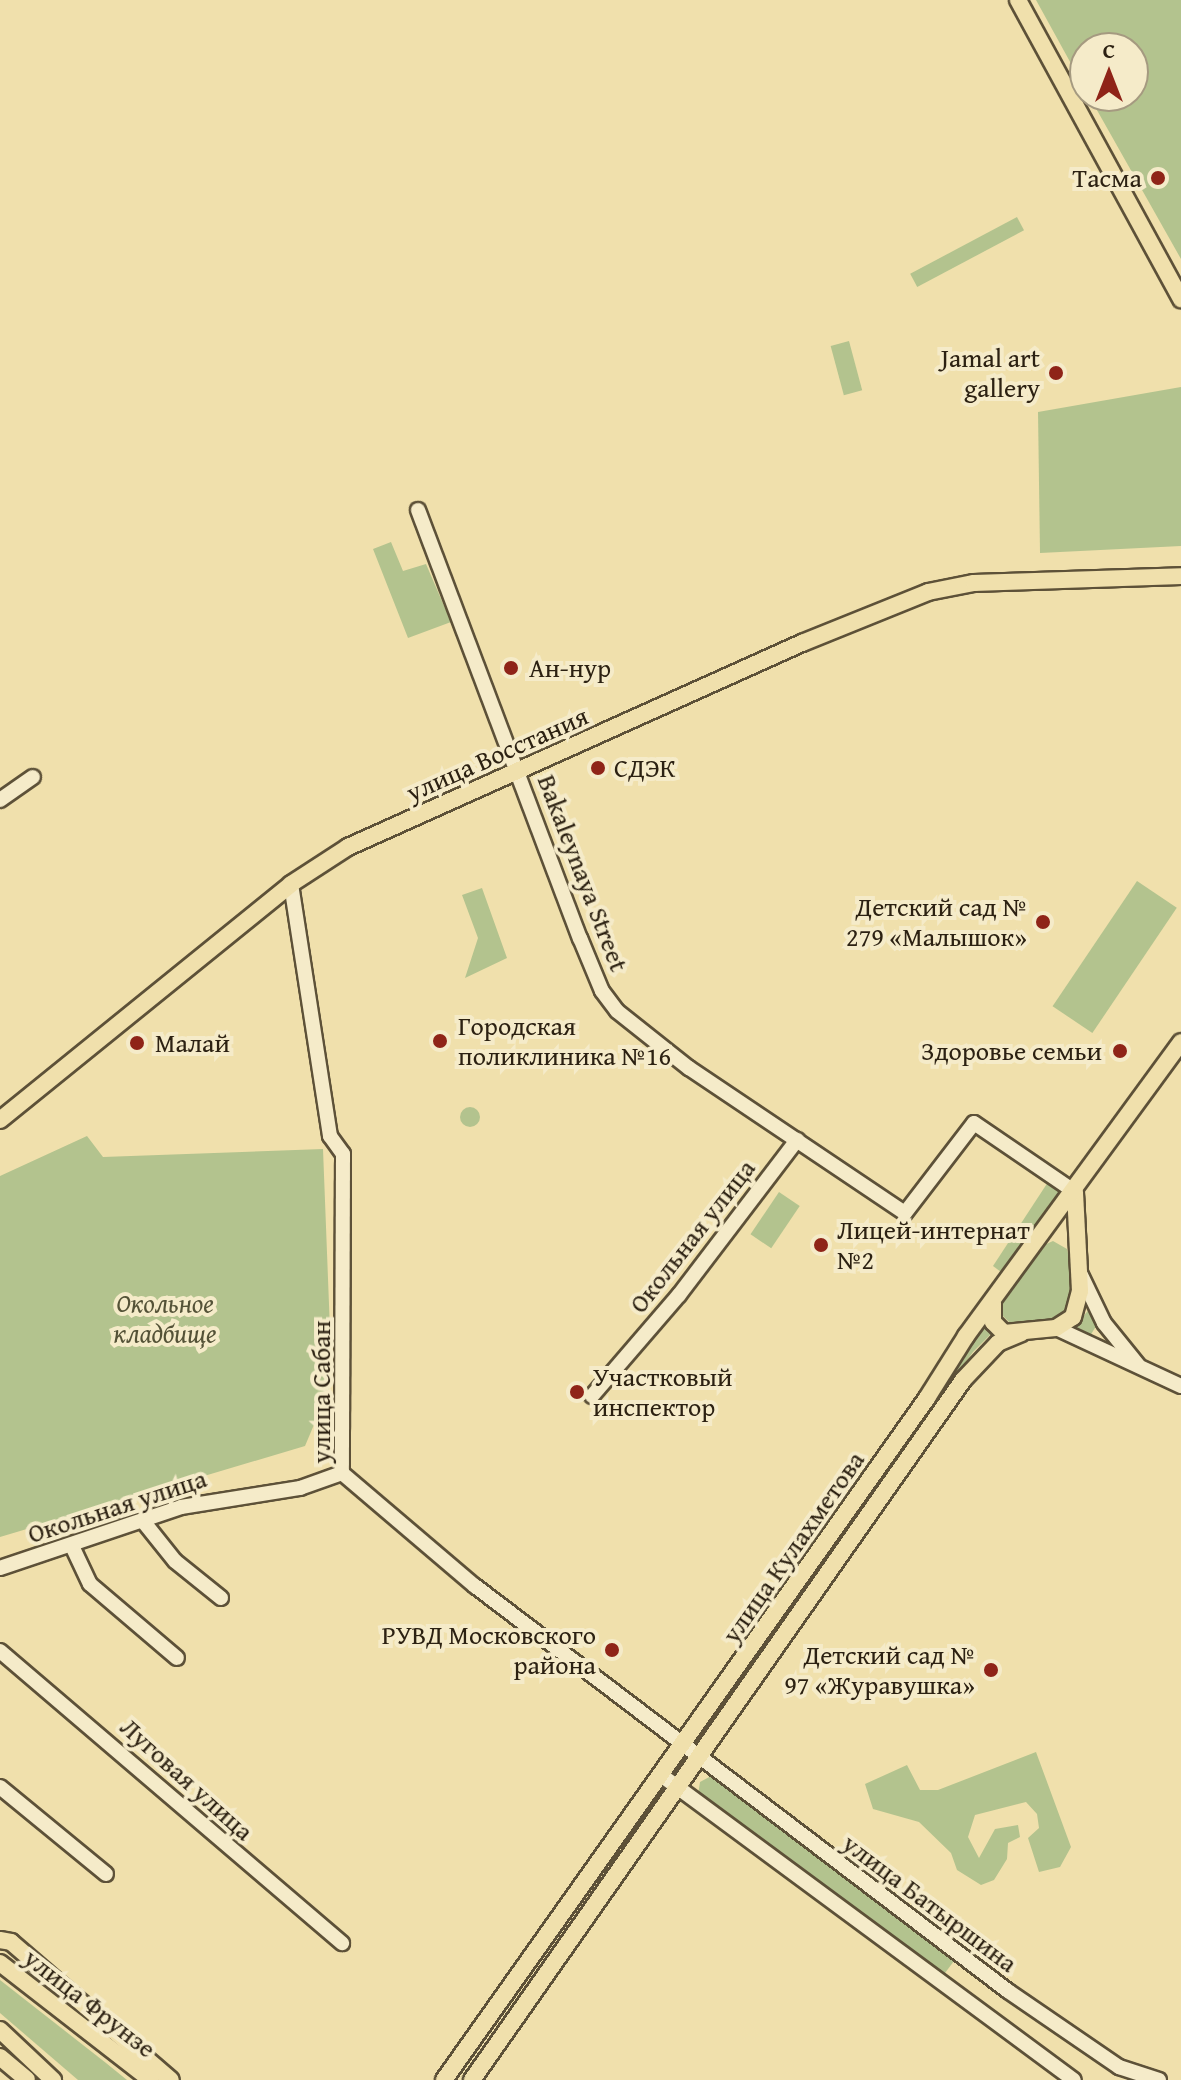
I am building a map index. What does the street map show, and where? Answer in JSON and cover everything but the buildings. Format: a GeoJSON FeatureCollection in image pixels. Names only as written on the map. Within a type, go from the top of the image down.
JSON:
{"type":"FeatureCollection","features":[{"type":"Feature","properties":{"kind":"main road"},"geometry":{"type":"LineString","coordinates":[[1018,0],[1181,299]]}},
{"type":"Feature","properties":{"kind":"main road","name":"улица Восстания"},"geometry":{"type":"LineString","coordinates":[[0,1120],[291,884],[347,848],[928,592],[974,583],[1181,576]]}},
{"type":"Feature","properties":{"kind":"main road","name":"улица Кулахметова"},"geometry":{"type":"LineString","coordinates":[[444,2080],[1181,1042]]}},
{"type":"Feature","properties":{"kind":"main road"},"geometry":{"type":"LineString","coordinates":[[993,1303],[995,1327],[1022,1333],[1056,1328],[1073,1317],[1079,1303],[1075,1192]]}},
{"type":"Feature","properties":{"kind":"main road"},"geometry":{"type":"LineString","coordinates":[[1038,1242],[1049,1237],[1065,1241],[1078,1267]]}},
{"type":"Feature","properties":{"kind":"main road","name":"улица Кулахметова"},"geometry":{"type":"LineString","coordinates":[[472,2080],[963,1380],[998,1343],[1022,1333]]}},
{"type":"Feature","properties":{"kind":"main road"},"geometry":{"type":"LineString","coordinates":[[0,1940],[11,1942],[171,2080]]}},
{"type":"Feature","properties":{"kind":"main road","name":"улица Фрунзе"},"geometry":{"type":"LineString","coordinates":[[0,1963],[151,2080]]}},
{"type":"Feature","properties":{"kind":"main road"},"geometry":{"type":"LineString","coordinates":[[0,2030],[53,2080]]}},
{"type":"Feature","properties":{"kind":"main road"},"geometry":{"type":"LineString","coordinates":[[0,2057],[27,2080]]}},
{"type":"Feature","properties":{"kind":"street","name":"Bakaleynaya Street"},"geometry":{"type":"LineString","coordinates":[[418,510],[580,938],[611,1004],[689,1068],[905,1213],[974,1123],[1075,1192]]}},
{"type":"Feature","properties":{"kind":"street"},"geometry":{"type":"LineString","coordinates":[[0,800],[33,777]]}},
{"type":"Feature","properties":{"kind":"street","name":"улица Сабан"},"geometry":{"type":"LineString","coordinates":[[291,884],[330,1136],[343,1154],[342,1473],[475,1586],[684,1744]]}},
{"type":"Feature","properties":{"kind":"street","name":"Окольная улица"},"geometry":{"type":"LineString","coordinates":[[592,1396],[679,1295],[797,1140]]}},
{"type":"Feature","properties":{"kind":"street"},"geometry":{"type":"LineString","coordinates":[[1078,1267],[1104,1323],[1138,1365]]}},
{"type":"Feature","properties":{"kind":"street"},"geometry":{"type":"LineString","coordinates":[[1056,1328],[1181,1386]]}},
{"type":"Feature","properties":{"kind":"street","name":"Окольная улица"},"geometry":{"type":"LineString","coordinates":[[0,1568],[219,1498],[300,1488],[342,1473]]}},
{"type":"Feature","properties":{"kind":"street"},"geometry":{"type":"LineString","coordinates":[[143,1521],[175,1561],[221,1598]]}},
{"type":"Feature","properties":{"kind":"street"},"geometry":{"type":"LineString","coordinates":[[72,1546],[90,1584],[177,1658]]}},
{"type":"Feature","properties":{"kind":"street","name":"Луговая улица"},"geometry":{"type":"LineString","coordinates":[[0,1651],[342,1943]]}},
{"type":"Feature","properties":{"kind":"street","name":"улица Батыршина"},"geometry":{"type":"LineString","coordinates":[[684,1744],[699,1759],[1008,1991],[1119,2067],[1159,2080]]}},
{"type":"Feature","properties":{"kind":"street"},"geometry":{"type":"LineString","coordinates":[[661,1775],[1074,2080]]}},
{"type":"Feature","properties":{"kind":"street"},"geometry":{"type":"LineString","coordinates":[[0,1787],[106,1874]]}},
{"type":"Feature","properties":{"kind":"green space","name":"Тасма"},"geometry":{"type":"Polygon","coordinates":[[[1036,0],[1181,0],[1181,259],[1098,112],[1149,112],[1149,32],[1069,32],[1069,60],[1036,0]]]}},
{"type":"Feature","properties":{"kind":"green space"},"geometry":{"type":"Polygon","coordinates":[[[1017,217],[1024,230],[917,287],[910,274],[1017,217]]]}},
{"type":"Feature","properties":{"kind":"green space"},"geometry":{"type":"Polygon","coordinates":[[[849,341],[862,390],[844,395],[831,346],[849,341]]]}},
{"type":"Feature","properties":{"kind":"green space"},"geometry":{"type":"Polygon","coordinates":[[[1181,387],[1181,546],[1040,553],[1038,412],[1181,387]]]}},
{"type":"Feature","properties":{"kind":"green space"},"geometry":{"type":"Polygon","coordinates":[[[391,542],[403,571],[426,564],[451,622],[408,638],[373,549],[391,542]]]}},
{"type":"Feature","properties":{"kind":"green space"},"geometry":{"type":"Polygon","coordinates":[[[1137,881],[1177,908],[1092,1033],[1053,1006],[1137,881]]]}},
{"type":"Feature","properties":{"kind":"green space"},"geometry":{"type":"Polygon","coordinates":[[[482,888],[507,958],[465,978],[478,938],[462,895],[482,888]]]}},
{"type":"Feature","properties":{"kind":"green space"},"geometry":{"type":"Polygon","coordinates":[[[470,1107],[477,1110],[480,1117],[477,1124],[470,1127],[463,1124],[460,1117],[463,1110],[470,1107]]]}},
{"type":"Feature","properties":{"kind":"green space","name":"Окольное кладбище"},"geometry":{"type":"Polygon","coordinates":[[[87,1136],[103,1157],[323,1149],[332,1382],[305,1446],[0,1537],[0,1176],[87,1136]]]}},
{"type":"Feature","properties":{"kind":"green space"},"geometry":{"type":"Polygon","coordinates":[[[1050,1179],[1064,1191],[1007,1273],[1001,1272],[993,1266],[1050,1179]]]}},
{"type":"Feature","properties":{"kind":"green space"},"geometry":{"type":"Polygon","coordinates":[[[779,1192],[800,1206],[771,1248],[750,1234],[779,1192]]]}},
{"type":"Feature","properties":{"kind":"green space"},"geometry":{"type":"Polygon","coordinates":[[[1053,1241],[1067,1249],[1076,1291],[1065,1319],[1012,1325],[1001,1314],[1002,1302],[1044,1245],[1053,1241]]]}},
{"type":"Feature","properties":{"kind":"green space"},"geometry":{"type":"Polygon","coordinates":[[[1090,1308],[1098,1323],[1090,1336],[1074,1328],[1090,1308]]]}},
{"type":"Feature","properties":{"kind":"green space"},"geometry":{"type":"Polygon","coordinates":[[[984,1325],[992,1333],[973,1352],[696,1744],[691,1741],[984,1325]]]}},
{"type":"Feature","properties":{"kind":"green space"},"geometry":{"type":"Polygon","coordinates":[[[1036,1752],[1071,1847],[1060,1867],[1039,1872],[1028,1838],[1039,1828],[1037,1814],[1026,1802],[975,1815],[968,1837],[979,1858],[995,1829],[1018,1825],[1020,1837],[1008,1843],[1007,1859],[994,1880],[981,1885],[957,1870],[951,1853],[919,1822],[873,1809],[865,1784],[907,1765],[920,1790],[938,1790],[1036,1752]]]}},
{"type":"Feature","properties":{"kind":"green space"},"geometry":{"type":"Polygon","coordinates":[[[713,1775],[957,1957],[942,1977],[698,1795],[700,1782],[713,1775]]]}},
{"type":"Feature","properties":{"kind":"green space"},"geometry":{"type":"Polygon","coordinates":[[[662,1785],[666,1788],[448,2077],[444,2074],[662,1785]]]}},
{"type":"Feature","properties":{"kind":"green space"},"geometry":{"type":"Polygon","coordinates":[[[0,1980],[127,2080],[78,2080],[0,2013],[0,1980]]]}},
{"type":"Feature","properties":{"kind":"place","name":"Тасма"},"geometry":{"type":"Point","coordinates":[1158,178]}},
{"type":"Feature","properties":{"kind":"place","name":"Jamal art gallery"},"geometry":{"type":"Point","coordinates":[1056,373]}},
{"type":"Feature","properties":{"kind":"place","name":"Ан-нур"},"geometry":{"type":"Point","coordinates":[511,668]}},
{"type":"Feature","properties":{"kind":"place","name":"СДЭК"},"geometry":{"type":"Point","coordinates":[598,768]}},
{"type":"Feature","properties":{"kind":"place","name":"Детский сад № 279 «Малышок»"},"geometry":{"type":"Point","coordinates":[1043,922]}},
{"type":"Feature","properties":{"kind":"place","name":"Городская поликлиника №16"},"geometry":{"type":"Point","coordinates":[440,1041]}},
{"type":"Feature","properties":{"kind":"place","name":"Малай"},"geometry":{"type":"Point","coordinates":[137,1043]}},
{"type":"Feature","properties":{"kind":"place","name":"Здоровье семьи"},"geometry":{"type":"Point","coordinates":[1120,1051]}},
{"type":"Feature","properties":{"kind":"place","name":"Лицей-интернат №2"},"geometry":{"type":"Point","coordinates":[821,1245]}},
{"type":"Feature","properties":{"kind":"place","name":"Участковый инспектор"},"geometry":{"type":"Point","coordinates":[577,1392]}},
{"type":"Feature","properties":{"kind":"place","name":"РУВД Московского района"},"geometry":{"type":"Point","coordinates":[612,1650]}},
{"type":"Feature","properties":{"kind":"place","name":"Детский сад № 97 «Журавушка»"},"geometry":{"type":"Point","coordinates":[991,1670]}}]}
